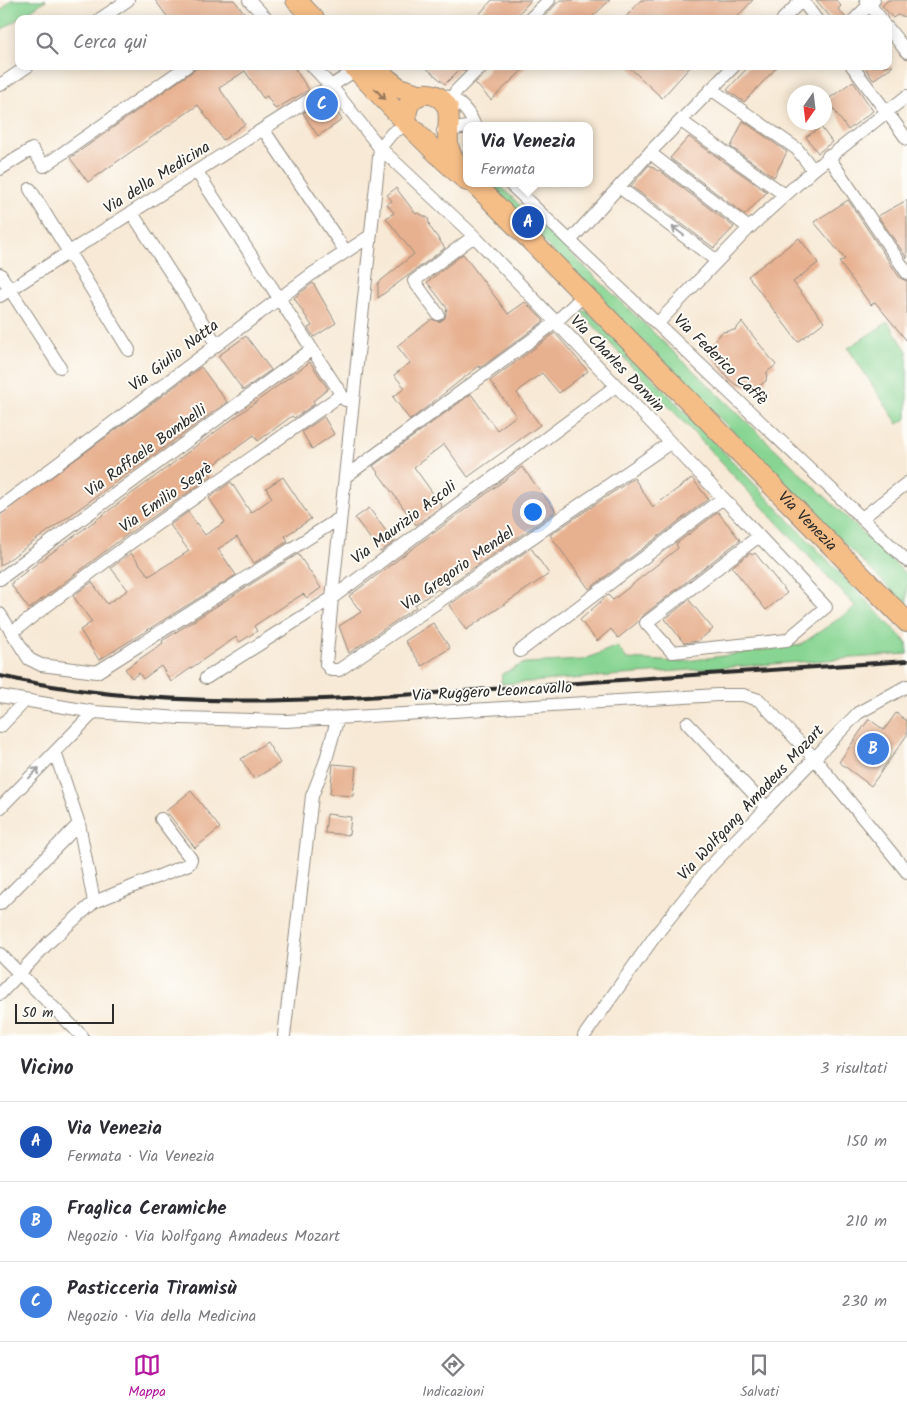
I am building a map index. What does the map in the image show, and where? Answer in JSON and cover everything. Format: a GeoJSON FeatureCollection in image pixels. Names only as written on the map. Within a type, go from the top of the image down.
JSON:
{"type":"FeatureCollection","features":[{"type":"Feature","properties":{"kind":"main road"},"geometry":{"type":"LineString","coordinates":[[296,0],[310,15]]}},
{"type":"Feature","properties":{"kind":"main road"},"geometry":{"type":"LineString","coordinates":[[363,70],[409,125],[463,177]]}},
{"type":"Feature","properties":{"kind":"main road"},"geometry":{"type":"LineString","coordinates":[[366,70],[441,111]]}},
{"type":"Feature","properties":{"kind":"main road"},"geometry":{"type":"LineString","coordinates":[[409,125],[407,108],[414,97],[441,111]]}},
{"type":"Feature","properties":{"kind":"main road"},"geometry":{"type":"LineString","coordinates":[[409,125],[425,135],[441,111]]}},
{"type":"Feature","properties":{"kind":"main road"},"geometry":{"type":"LineString","coordinates":[[441,111],[448,151],[463,170]]}},
{"type":"Feature","properties":{"kind":"main road"},"geometry":{"type":"LineString","coordinates":[[474,187],[497,208]]}},
{"type":"Feature","properties":{"kind":"main road"},"geometry":{"type":"LineString","coordinates":[[478,187],[497,208]]}},
{"type":"Feature","properties":{"kind":"main road","name":"Via Venezia"},"geometry":{"type":"LineString","coordinates":[[497,208],[907,622]]}},
{"type":"Feature","properties":{"kind":"street"},"geometry":{"type":"LineString","coordinates":[[106,15],[128,0]]}},
{"type":"Feature","properties":{"kind":"street"},"geometry":{"type":"LineString","coordinates":[[250,0],[260,15]]}},
{"type":"Feature","properties":{"kind":"street"},"geometry":{"type":"LineString","coordinates":[[534,15],[549,0]]}},
{"type":"Feature","properties":{"kind":"street"},"geometry":{"type":"LineString","coordinates":[[786,15],[802,0],[813,15]]}},
{"type":"Feature","properties":{"kind":"street"},"geometry":{"type":"LineString","coordinates":[[859,15],[870,2],[878,15]]}},
{"type":"Feature","properties":{"kind":"street"},"geometry":{"type":"LineString","coordinates":[[892,33],[907,52]]}},
{"type":"Feature","properties":{"kind":"street"},"geometry":{"type":"LineString","coordinates":[[0,85],[22,70]]}},
{"type":"Feature","properties":{"kind":"street"},"geometry":{"type":"LineString","coordinates":[[0,169],[32,149],[44,166],[180,70]]}},
{"type":"Feature","properties":{"kind":"street"},"geometry":{"type":"LineString","coordinates":[[316,70],[331,86],[380,148]]}},
{"type":"Feature","properties":{"kind":"street","name":"Via della Medicina"},"geometry":{"type":"LineString","coordinates":[[5,293],[355,70]]}},
{"type":"Feature","properties":{"kind":"street"},"geometry":{"type":"LineString","coordinates":[[441,111],[456,91],[477,70]]}},
{"type":"Feature","properties":{"kind":"street"},"geometry":{"type":"LineString","coordinates":[[570,240],[730,70]]}},
{"type":"Feature","properties":{"kind":"street"},"geometry":{"type":"LineString","coordinates":[[855,70],[888,111],[907,139]]}},
{"type":"Feature","properties":{"kind":"street"},"geometry":{"type":"LineString","coordinates":[[711,89],[797,149],[813,170]]}},
{"type":"Feature","properties":{"kind":"street"},"geometry":{"type":"LineString","coordinates":[[657,324],[717,260],[785,195],[828,156],[907,96]]}},
{"type":"Feature","properties":{"kind":"street"},"geometry":{"type":"LineString","coordinates":[[441,111],[467,111],[473,122]]}},
{"type":"Feature","properties":{"kind":"street"},"geometry":{"type":"LineString","coordinates":[[441,111],[463,125]]}},
{"type":"Feature","properties":{"kind":"street"},"geometry":{"type":"LineString","coordinates":[[682,120],[785,195]]}},
{"type":"Feature","properties":{"kind":"street"},"geometry":{"type":"LineString","coordinates":[[332,598],[380,148],[392,133],[409,125]]}},
{"type":"Feature","properties":{"kind":"street"},"geometry":{"type":"LineString","coordinates":[[263,129],[346,252]]}},
{"type":"Feature","properties":{"kind":"street","name":"Via Charles Darwin"},"geometry":{"type":"LineString","coordinates":[[380,148],[474,236],[826,607],[787,640],[672,652],[646,623],[758,536]]}},
{"type":"Feature","properties":{"kind":"street"},"geometry":{"type":"LineString","coordinates":[[650,153],[749,228]]}},
{"type":"Feature","properties":{"kind":"street"},"geometry":{"type":"LineString","coordinates":[[828,156],[907,273]]}},
{"type":"Feature","properties":{"kind":"street"},"geometry":{"type":"LineString","coordinates":[[197,172],[311,350],[352,410]]}},
{"type":"Feature","properties":{"kind":"street","name":"Via Federico Caffè"},"geometry":{"type":"LineString","coordinates":[[513,187],[907,561]]}},
{"type":"Feature","properties":{"kind":"street"},"geometry":{"type":"LineString","coordinates":[[619,187],[717,260]]}},
{"type":"Feature","properties":{"kind":"street"},"geometry":{"type":"LineString","coordinates":[[30,189],[129,350]]}},
{"type":"Feature","properties":{"kind":"street"},"geometry":{"type":"LineString","coordinates":[[132,213],[217,345]]}},
{"type":"Feature","properties":{"kind":"street","name":"Via Giulio Natta"},"geometry":{"type":"LineString","coordinates":[[0,507],[279,298],[370,236]]}},
{"type":"Feature","properties":{"kind":"street"},"geometry":{"type":"LineString","coordinates":[[438,314],[414,281],[474,236]]}},
{"type":"Feature","properties":{"kind":"street"},"geometry":{"type":"LineString","coordinates":[[0,274],[5,293],[60,367]]}},
{"type":"Feature","properties":{"kind":"street"},"geometry":{"type":"LineString","coordinates":[[345,477],[556,322],[584,295]]}},
{"type":"Feature","properties":{"kind":"street","name":"Via Raffaele Bombelli"},"geometry":{"type":"LineString","coordinates":[[0,579],[311,350]]}},
{"type":"Feature","properties":{"kind":"street","name":"Via Maurizio Ascoli"},"geometry":{"type":"LineString","coordinates":[[206,678],[332,598],[616,386]]}},
{"type":"Feature","properties":{"kind":"street","name":"Via Emilio Segrè"},"geometry":{"type":"LineString","coordinates":[[12,632],[133,541],[341,395]]}},
{"type":"Feature","properties":{"kind":"street","name":"Via Gregorio Mendel"},"geometry":{"type":"LineString","coordinates":[[332,598],[326,664],[331,670],[339,670],[670,443]]}},
{"type":"Feature","properties":{"kind":"street"},"geometry":{"type":"LineString","coordinates":[[862,518],[907,483]]}},
{"type":"Feature","properties":{"kind":"street"},"geometry":{"type":"LineString","coordinates":[[520,651],[723,498]]}},
{"type":"Feature","properties":{"kind":"street"},"geometry":{"type":"LineString","coordinates":[[0,614],[29,659],[41,665],[97,672],[340,518]]}},
{"type":"Feature","properties":{"kind":"street","name":"Via Wolfgang Amadeus Mozart"},"geometry":{"type":"LineString","coordinates":[[584,1036],[655,936],[708,869],[858,713],[906,687]]}},
{"type":"Feature","properties":{"kind":"street","name":"Via Ruggero Leoncavallo"},"geometry":{"type":"LineString","coordinates":[[0,696],[24,702],[94,712],[181,718],[286,721],[718,695],[743,696],[759,700],[814,758],[907,872]]}},
{"type":"Feature","properties":{"kind":"street"},"geometry":{"type":"LineString","coordinates":[[0,727],[24,702]]}},
{"type":"Feature","properties":{"kind":"street"},"geometry":{"type":"LineString","coordinates":[[0,808],[94,712]]}},
{"type":"Feature","properties":{"kind":"street"},"geometry":{"type":"LineString","coordinates":[[284,1036],[312,796],[325,763],[338,717]]}},
{"type":"Feature","properties":{"kind":"street"},"geometry":{"type":"LineString","coordinates":[[687,723],[767,808]]}},
{"type":"Feature","properties":{"kind":"street"},"geometry":{"type":"LineString","coordinates":[[55,752],[79,824],[94,902]]}},
{"type":"Feature","properties":{"kind":"street"},"geometry":{"type":"LineString","coordinates":[[0,994],[49,942],[94,902],[190,864],[191,859],[161,819]]}},
{"type":"Feature","properties":{"kind":"street"},"geometry":{"type":"LineString","coordinates":[[0,904],[79,824]]}},
{"type":"Feature","properties":{"kind":"street"},"geometry":{"type":"LineString","coordinates":[[0,954],[82,1036]]}},
{"type":"Feature","properties":{"kind":"green space"},"geometry":{"type":"Polygon","coordinates":[[[11,0],[46,0],[24,15],[15,15],[15,21],[0,31],[0,12],[11,0]]]}},
{"type":"Feature","properties":{"kind":"green space"},"geometry":{"type":"Polygon","coordinates":[[[489,187],[501,187],[907,575],[907,606],[489,187]]]}},
{"type":"Feature","properties":{"kind":"green space"},"geometry":{"type":"Polygon","coordinates":[[[580,311],[586,311],[596,319],[907,643],[907,654],[501,684],[502,674],[525,663],[583,660],[617,646],[627,659],[680,662],[800,645],[856,607],[580,311]]]}},
{"type":"Feature","properties":{"kind":"green space"},"geometry":{"type":"Polygon","coordinates":[[[888,322],[907,351],[907,418],[898,424],[848,348],[888,322]]]}},
{"type":"Feature","properties":{"kind":"building"},"geometry":{"type":"Polygon","coordinates":[[[155,0],[234,0],[246,15],[166,15],[155,0]]]}},
{"type":"Feature","properties":{"kind":"building"},"geometry":{"type":"Polygon","coordinates":[[[492,0],[531,0],[518,15],[479,15],[492,0]]]}},
{"type":"Feature","properties":{"kind":"building"},"geometry":{"type":"Polygon","coordinates":[[[560,0],[610,0],[594,15],[546,15],[560,0]]]}},
{"type":"Feature","properties":{"kind":"building"},"geometry":{"type":"Polygon","coordinates":[[[641,0],[753,0],[739,15],[628,15],[641,0]]]}},
{"type":"Feature","properties":{"kind":"building"},"geometry":{"type":"Polygon","coordinates":[[[816,0],[836,0],[841,6],[838,9],[843,15],[829,15],[816,0]]]}},
{"type":"Feature","properties":{"kind":"building"},"geometry":{"type":"Polygon","coordinates":[[[888,0],[907,0],[907,17],[897,15],[893,18],[882,6],[888,0]]]}},
{"type":"Feature","properties":{"kind":"building"},"geometry":{"type":"Polygon","coordinates":[[[194,70],[296,70],[309,90],[275,109],[267,96],[263,98],[245,71],[219,88],[245,124],[223,140],[198,105],[88,182],[70,158],[194,70]]]}},
{"type":"Feature","properties":{"kind":"building"},"geometry":{"type":"Polygon","coordinates":[[[429,70],[459,70],[445,84],[429,70]]]}},
{"type":"Feature","properties":{"kind":"building"},"geometry":{"type":"Polygon","coordinates":[[[488,70],[523,70],[491,100],[475,83],[488,70]]]}},
{"type":"Feature","properties":{"kind":"building"},"geometry":{"type":"Polygon","coordinates":[[[632,70],[687,70],[662,98],[632,70]]]}},
{"type":"Feature","properties":{"kind":"building"},"geometry":{"type":"Polygon","coordinates":[[[745,70],[774,70],[744,102],[727,90],[745,70]]]}},
{"type":"Feature","properties":{"kind":"building"},"geometry":{"type":"Polygon","coordinates":[[[867,70],[887,70],[873,80],[867,70]]]}},
{"type":"Feature","properties":{"kind":"building"},"geometry":{"type":"Polygon","coordinates":[[[853,81],[873,111],[848,130],[832,107],[832,96],[853,81]]]}},
{"type":"Feature","properties":{"kind":"building"},"geometry":{"type":"Polygon","coordinates":[[[325,99],[330,108],[333,106],[342,120],[318,136],[303,113],[325,99]]]}},
{"type":"Feature","properties":{"kind":"building"},"geometry":{"type":"Polygon","coordinates":[[[743,121],[787,152],[774,177],[731,147],[743,121]]]}},
{"type":"Feature","properties":{"kind":"building"},"geometry":{"type":"Polygon","coordinates":[[[816,130],[823,130],[832,142],[818,153],[806,137],[816,130]]]}},
{"type":"Feature","properties":{"kind":"building"},"geometry":{"type":"Polygon","coordinates":[[[689,137],[767,192],[745,215],[670,158],[689,137]]]}},
{"type":"Feature","properties":{"kind":"building"},"geometry":{"type":"Polygon","coordinates":[[[649,165],[659,170],[734,227],[714,248],[631,186],[649,165]]]}},
{"type":"Feature","properties":{"kind":"building"},"geometry":{"type":"Polygon","coordinates":[[[396,188],[416,214],[418,213],[428,218],[430,227],[445,248],[378,298],[378,283],[414,254],[386,218],[394,213],[387,204],[392,201],[387,195],[396,188]]]}},
{"type":"Feature","properties":{"kind":"building"},"geometry":{"type":"Polygon","coordinates":[[[848,200],[900,278],[907,281],[907,341],[875,302],[871,305],[839,262],[845,259],[814,222],[848,200]]]}},
{"type":"Feature","properties":{"kind":"building"},"geometry":{"type":"Polygon","coordinates":[[[907,200],[907,258],[878,216],[907,200]]]}},
{"type":"Feature","properties":{"kind":"building"},"geometry":{"type":"Polygon","coordinates":[[[799,238],[818,263],[793,282],[824,322],[798,342],[748,276],[799,238]]]}},
{"type":"Feature","properties":{"kind":"building"},"geometry":{"type":"Polygon","coordinates":[[[463,254],[508,314],[525,302],[544,321],[480,368],[479,366],[410,420],[393,397],[405,388],[394,375],[410,363],[397,346],[432,319],[439,322],[445,318],[447,308],[427,282],[463,254]]]}},
{"type":"Feature","properties":{"kind":"building"},"geometry":{"type":"Polygon","coordinates":[[[313,283],[336,323],[314,337],[308,328],[312,326],[294,298],[313,283]]]}},
{"type":"Feature","properties":{"kind":"building"},"geometry":{"type":"Polygon","coordinates":[[[742,322],[776,365],[767,372],[766,381],[758,387],[749,388],[736,385],[707,352],[722,332],[735,330],[742,322]]]}},
{"type":"Feature","properties":{"kind":"building"},"geometry":{"type":"Polygon","coordinates":[[[555,333],[588,371],[559,393],[542,373],[524,386],[517,393],[540,425],[468,477],[444,444],[414,467],[442,506],[416,525],[373,466],[471,394],[497,430],[516,416],[490,381],[555,333]]]}},
{"type":"Feature","properties":{"kind":"building"},"geometry":{"type":"Polygon","coordinates":[[[246,336],[271,370],[243,390],[218,356],[246,336]]]}},
{"type":"Feature","properties":{"kind":"building"},"geometry":{"type":"Polygon","coordinates":[[[310,362],[328,389],[313,401],[315,404],[294,418],[292,416],[258,441],[254,435],[207,470],[212,476],[128,534],[29,609],[12,586],[12,582],[310,362]]]}},
{"type":"Feature","properties":{"kind":"building"},"geometry":{"type":"Polygon","coordinates":[[[201,367],[227,402],[0,566],[0,515],[201,367]]]}},
{"type":"Feature","properties":{"kind":"building"},"geometry":{"type":"Polygon","coordinates":[[[324,417],[334,434],[312,449],[302,432],[324,417]]]}},
{"type":"Feature","properties":{"kind":"building"},"geometry":{"type":"Polygon","coordinates":[[[522,467],[556,511],[440,591],[438,589],[415,605],[416,607],[349,653],[339,626],[361,612],[349,596],[522,467]]]}},
{"type":"Feature","properties":{"kind":"building"},"geometry":{"type":"Polygon","coordinates":[[[283,477],[311,519],[285,536],[288,541],[254,563],[237,537],[218,549],[236,575],[99,660],[80,630],[92,622],[73,596],[92,582],[107,604],[128,590],[111,568],[131,553],[149,576],[189,551],[170,525],[188,512],[205,535],[225,522],[209,498],[231,482],[251,513],[272,498],[266,488],[283,477]]]}},
{"type":"Feature","properties":{"kind":"building"},"geometry":{"type":"Polygon","coordinates":[[[634,478],[653,507],[692,478],[708,499],[589,589],[550,535],[634,478]]]}},
{"type":"Feature","properties":{"kind":"building"},"geometry":{"type":"Polygon","coordinates":[[[369,508],[394,542],[380,552],[355,518],[369,508]]]}},
{"type":"Feature","properties":{"kind":"building"},"geometry":{"type":"Polygon","coordinates":[[[718,512],[740,540],[641,617],[638,622],[618,638],[611,629],[597,641],[580,620],[608,595],[613,600],[678,548],[676,544],[718,512]]]}},
{"type":"Feature","properties":{"kind":"building"},"geometry":{"type":"Polygon","coordinates":[[[531,548],[549,574],[466,630],[449,605],[531,548]]]}},
{"type":"Feature","properties":{"kind":"building"},"geometry":{"type":"Polygon","coordinates":[[[750,553],[752,555],[755,553],[787,593],[766,610],[732,567],[750,553]]]}},
{"type":"Feature","properties":{"kind":"building"},"geometry":{"type":"Polygon","coordinates":[[[298,554],[321,588],[307,598],[303,594],[254,626],[257,631],[240,642],[236,637],[171,682],[161,666],[143,679],[139,673],[132,678],[125,669],[163,643],[162,641],[298,554]]]}},
{"type":"Feature","properties":{"kind":"building"},"geometry":{"type":"Polygon","coordinates":[[[689,600],[713,629],[698,641],[684,643],[665,619],[689,600]]]}},
{"type":"Feature","properties":{"kind":"building"},"geometry":{"type":"Polygon","coordinates":[[[433,623],[450,648],[422,666],[405,641],[433,623]]]}},
{"type":"Feature","properties":{"kind":"building"},"geometry":{"type":"Polygon","coordinates":[[[896,713],[907,721],[907,735],[871,786],[839,762],[869,719],[884,730],[896,713]]]}},
{"type":"Feature","properties":{"kind":"building"},"geometry":{"type":"Polygon","coordinates":[[[267,742],[280,763],[254,779],[241,759],[267,742]]]}},
{"type":"Feature","properties":{"kind":"building"},"geometry":{"type":"Polygon","coordinates":[[[333,764],[356,766],[353,796],[330,794],[333,764]]]}},
{"type":"Feature","properties":{"kind":"building"},"geometry":{"type":"Polygon","coordinates":[[[191,791],[220,828],[195,848],[166,811],[191,791]]]}},
{"type":"Feature","properties":{"kind":"building"},"geometry":{"type":"Polygon","coordinates":[[[327,814],[351,817],[349,835],[325,833],[327,814]]]}},
{"type":"Feature","properties":{"kind":"railway"},"geometry":{"type":"LineString","coordinates":[[0,676],[61,688],[123,695],[184,699],[307,699],[368,697],[907,661]]}},
{"type":"Feature","properties":{"kind":"place","name":"Pasticceria Tiramisù"},"geometry":{"type":"Point","coordinates":[322,104]}},
{"type":"Feature","properties":{"kind":"place","name":"Via Venezia"},"geometry":{"type":"Point","coordinates":[528,222]}},
{"type":"Feature","properties":{"kind":"place","name":"Fraglica Ceramiche"},"geometry":{"type":"Point","coordinates":[873,749]}}]}
